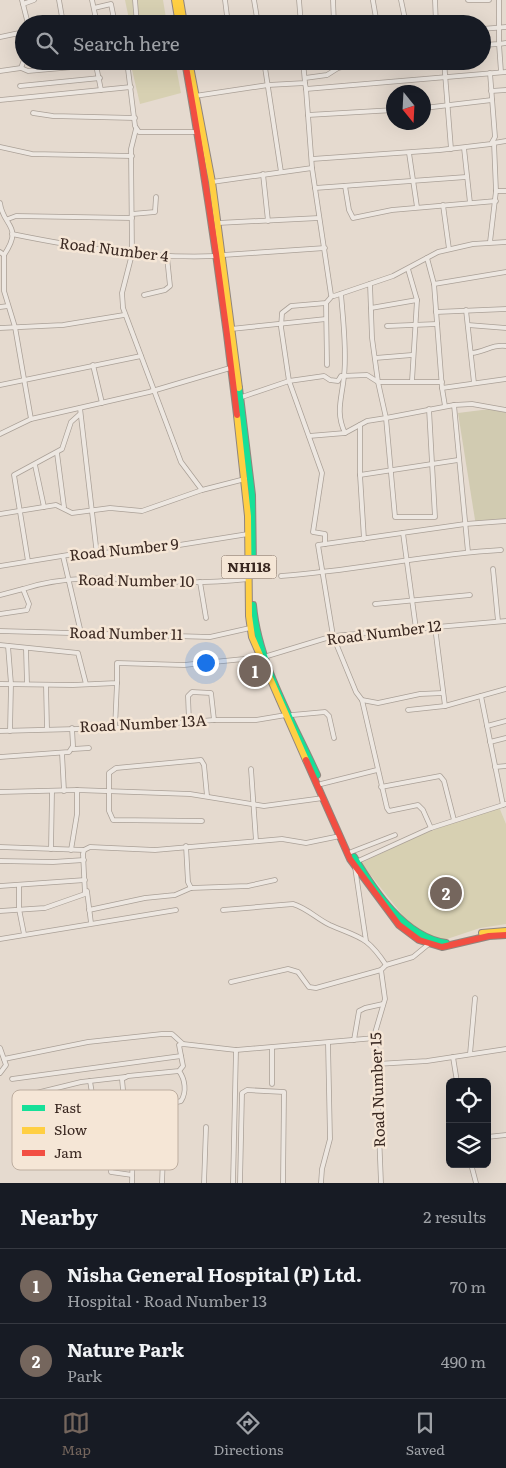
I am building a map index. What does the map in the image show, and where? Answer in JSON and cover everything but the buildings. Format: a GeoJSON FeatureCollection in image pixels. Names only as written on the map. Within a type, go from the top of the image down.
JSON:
{"type":"FeatureCollection","features":[{"type":"Feature","properties":{"kind":"highway"},"geometry":{"type":"LineString","coordinates":[[175,0],[178,15]]}},
{"type":"Feature","properties":{"kind":"highway"},"geometry":{"type":"LineString","coordinates":[[180,0],[182,15]]}},
{"type":"Feature","properties":{"kind":"highway","name":"NH118"},"geometry":{"type":"LineString","coordinates":[[187,70],[212,182],[218,223],[230,368],[237,398],[253,509],[255,630],[262,657]]}},
{"type":"Feature","properties":{"kind":"highway","name":"NH118"},"geometry":{"type":"LineString","coordinates":[[190,70],[198,132],[231,329],[245,479],[250,628],[356,864]]}},
{"type":"Feature","properties":{"kind":"highway","name":"NH118"},"geometry":{"type":"LineString","coordinates":[[289,715],[340,836],[356,864],[399,925],[419,940],[430,943]]}},
{"type":"Feature","properties":{"kind":"highway"},"geometry":{"type":"LineString","coordinates":[[430,943],[451,942],[490,932],[506,931]]}},
{"type":"Feature","properties":{"kind":"highway"},"geometry":{"type":"LineString","coordinates":[[430,943],[442,947],[489,936],[506,935]]}},
{"type":"Feature","properties":{"kind":"street"},"geometry":{"type":"LineString","coordinates":[[26,15],[23,2],[34,0]]}},
{"type":"Feature","properties":{"kind":"street"},"geometry":{"type":"LineString","coordinates":[[58,0],[60,15]]}},
{"type":"Feature","properties":{"kind":"street"},"geometry":{"type":"LineString","coordinates":[[92,0],[95,15]]}},
{"type":"Feature","properties":{"kind":"street"},"geometry":{"type":"LineString","coordinates":[[135,0],[136,15]]}},
{"type":"Feature","properties":{"kind":"street"},"geometry":{"type":"LineString","coordinates":[[225,0],[227,15]]}},
{"type":"Feature","properties":{"kind":"street"},"geometry":{"type":"LineString","coordinates":[[254,0],[256,15]]}},
{"type":"Feature","properties":{"kind":"street"},"geometry":{"type":"LineString","coordinates":[[299,0],[300,15]]}},
{"type":"Feature","properties":{"kind":"street"},"geometry":{"type":"LineString","coordinates":[[333,0],[334,15]]}},
{"type":"Feature","properties":{"kind":"street"},"geometry":{"type":"LineString","coordinates":[[376,15],[373,0],[380,0]]}},
{"type":"Feature","properties":{"kind":"street"},"geometry":{"type":"LineString","coordinates":[[401,0],[404,15]]}},
{"type":"Feature","properties":{"kind":"street"},"geometry":{"type":"LineString","coordinates":[[435,0],[436,15]]}},
{"type":"Feature","properties":{"kind":"street"},"geometry":{"type":"LineString","coordinates":[[468,0],[489,0]]}},
{"type":"Feature","properties":{"kind":"street"},"geometry":{"type":"LineString","coordinates":[[499,0],[501,72]]}},
{"type":"Feature","properties":{"kind":"street"},"geometry":{"type":"LineString","coordinates":[[94,8],[111,4],[113,15]]}},
{"type":"Feature","properties":{"kind":"street"},"geometry":{"type":"LineString","coordinates":[[491,28],[506,27]]}},
{"type":"Feature","properties":{"kind":"street"},"geometry":{"type":"LineString","coordinates":[[0,37],[15,34]]}},
{"type":"Feature","properties":{"kind":"street"},"geometry":{"type":"LineString","coordinates":[[491,44],[506,43]]}},
{"type":"Feature","properties":{"kind":"street"},"geometry":{"type":"LineString","coordinates":[[0,71],[15,69]]}},
{"type":"Feature","properties":{"kind":"street"},"geometry":{"type":"LineString","coordinates":[[98,70],[101,90]]}},
{"type":"Feature","properties":{"kind":"street"},"geometry":{"type":"LineString","coordinates":[[128,70],[136,129],[132,156],[132,254],[122,293],[124,315],[181,462],[202,490]]}},
{"type":"Feature","properties":{"kind":"street"},"geometry":{"type":"LineString","coordinates":[[266,70],[280,172]]}},
{"type":"Feature","properties":{"kind":"street"},"geometry":{"type":"LineString","coordinates":[[304,70],[312,168],[325,248],[329,291],[332,296]]}},
{"type":"Feature","properties":{"kind":"street"},"geometry":{"type":"LineString","coordinates":[[193,96],[305,81],[327,75],[334,70]]}},
{"type":"Feature","properties":{"kind":"street"},"geometry":{"type":"LineString","coordinates":[[445,70],[451,149]]}},
{"type":"Feature","properties":{"kind":"street"},"geometry":{"type":"LineString","coordinates":[[306,89],[506,72]]}},
{"type":"Feature","properties":{"kind":"street"},"geometry":{"type":"LineString","coordinates":[[490,73],[495,137],[496,191],[490,242]]}},
{"type":"Feature","properties":{"kind":"street"},"geometry":{"type":"LineString","coordinates":[[20,86],[100,78]]}},
{"type":"Feature","properties":{"kind":"street"},"geometry":{"type":"LineString","coordinates":[[0,100],[131,87]]}},
{"type":"Feature","properties":{"kind":"street"},"geometry":{"type":"LineString","coordinates":[[491,91],[506,90]]}},
{"type":"Feature","properties":{"kind":"street"},"geometry":{"type":"LineString","coordinates":[[431,107],[492,100]]}},
{"type":"Feature","properties":{"kind":"street"},"geometry":{"type":"LineString","coordinates":[[308,115],[386,110]]}},
{"type":"Feature","properties":{"kind":"street"},"geometry":{"type":"LineString","coordinates":[[33,113],[53,116],[134,118]]}},
{"type":"Feature","properties":{"kind":"street"},"geometry":{"type":"LineString","coordinates":[[136,129],[143,134],[198,132]]}},
{"type":"Feature","properties":{"kind":"street"},"geometry":{"type":"LineString","coordinates":[[312,159],[409,153],[506,142]]}},
{"type":"Feature","properties":{"kind":"street"},"geometry":{"type":"LineString","coordinates":[[0,147],[32,154],[132,156]]}},
{"type":"Feature","properties":{"kind":"street"},"geometry":{"type":"LineString","coordinates":[[464,148],[470,203]]}},
{"type":"Feature","properties":{"kind":"street"},"geometry":{"type":"LineString","coordinates":[[409,153],[417,208]]}},
{"type":"Feature","properties":{"kind":"street"},"geometry":{"type":"LineString","coordinates":[[212,182],[312,168]]}},
{"type":"Feature","properties":{"kind":"street"},"geometry":{"type":"LineString","coordinates":[[263,174],[268,221]]}},
{"type":"Feature","properties":{"kind":"street"},"geometry":{"type":"LineString","coordinates":[[315,188],[466,177]]}},
{"type":"Feature","properties":{"kind":"street"},"geometry":{"type":"LineString","coordinates":[[345,186],[348,210],[353,218],[392,210],[496,201]]}},
{"type":"Feature","properties":{"kind":"street"},"geometry":{"type":"LineString","coordinates":[[496,191],[506,191]]}},
{"type":"Feature","properties":{"kind":"street"},"geometry":{"type":"LineString","coordinates":[[8,219],[16,216],[132,216],[156,212],[156,197]]}},
{"type":"Feature","properties":{"kind":"street"},"geometry":{"type":"LineString","coordinates":[[0,202],[1,210],[8,219],[12,234],[10,245],[2,253],[2,286],[15,326],[31,419]]}},
{"type":"Feature","properties":{"kind":"street"},"geometry":{"type":"LineString","coordinates":[[443,205],[449,249]]}},
{"type":"Feature","properties":{"kind":"street"},"geometry":{"type":"LineString","coordinates":[[218,223],[319,218]]}},
{"type":"Feature","properties":{"kind":"street","name":"Road Number 4"},"geometry":{"type":"LineString","coordinates":[[12,234],[55,243],[167,257],[220,256],[325,248]]}},
{"type":"Feature","properties":{"kind":"street"},"geometry":{"type":"LineString","coordinates":[[327,365],[326,303],[332,296],[408,270],[427,258],[449,249],[490,242],[506,242]]}},
{"type":"Feature","properties":{"kind":"street"},"geometry":{"type":"LineString","coordinates":[[144,295],[165,290],[170,286],[167,257]]}},
{"type":"Feature","properties":{"kind":"street"},"geometry":{"type":"LineString","coordinates":[[427,258],[434,284],[445,406]]}},
{"type":"Feature","properties":{"kind":"street"},"geometry":{"type":"LineString","coordinates":[[408,270],[417,300],[412,355],[412,381]]}},
{"type":"Feature","properties":{"kind":"street"},"geometry":{"type":"LineString","coordinates":[[434,284],[506,272]]}},
{"type":"Feature","properties":{"kind":"street"},"geometry":{"type":"LineString","coordinates":[[370,284],[375,358],[386,418],[395,517],[436,516],[429,409]]}},
{"type":"Feature","properties":{"kind":"street"},"geometry":{"type":"LineString","coordinates":[[341,294],[344,376],[338,408],[340,422],[345,433]]}},
{"type":"Feature","properties":{"kind":"street"},"geometry":{"type":"LineString","coordinates":[[371,308],[417,300]]}},
{"type":"Feature","properties":{"kind":"street"},"geometry":{"type":"LineString","coordinates":[[325,544],[325,534],[313,532],[322,473],[289,381],[281,322],[282,313],[286,308],[326,303]]}},
{"type":"Feature","properties":{"kind":"street"},"geometry":{"type":"LineString","coordinates":[[0,307],[8,306]]}},
{"type":"Feature","properties":{"kind":"street"},"geometry":{"type":"LineString","coordinates":[[436,312],[506,309]]}},
{"type":"Feature","properties":{"kind":"street"},"geometry":{"type":"LineString","coordinates":[[466,310],[474,383]]}},
{"type":"Feature","properties":{"kind":"street"},"geometry":{"type":"LineString","coordinates":[[0,328],[64,325],[124,315]]}},
{"type":"Feature","properties":{"kind":"street"},"geometry":{"type":"LineString","coordinates":[[231,329],[281,322],[326,319]]}},
{"type":"Feature","properties":{"kind":"street"},"geometry":{"type":"LineString","coordinates":[[387,326],[437,324]]}},
{"type":"Feature","properties":{"kind":"street"},"geometry":{"type":"LineString","coordinates":[[468,324],[506,328]]}},
{"type":"Feature","properties":{"kind":"street"},"geometry":{"type":"LineString","coordinates":[[471,353],[483,352],[493,345],[506,346]]}},
{"type":"Feature","properties":{"kind":"street"},"geometry":{"type":"LineString","coordinates":[[375,358],[412,355]]}},
{"type":"Feature","properties":{"kind":"street"},"geometry":{"type":"LineString","coordinates":[[0,385],[141,356]]}},
{"type":"Feature","properties":{"kind":"street"},"geometry":{"type":"LineString","coordinates":[[93,365],[102,403]]}},
{"type":"Feature","properties":{"kind":"street"},"geometry":{"type":"LineString","coordinates":[[0,434],[31,419],[154,391],[230,368]]}},
{"type":"Feature","properties":{"kind":"street"},"geometry":{"type":"LineString","coordinates":[[237,398],[289,381],[324,376],[330,380],[338,381],[341,376],[367,376],[378,382],[442,382]]}},
{"type":"Feature","properties":{"kind":"street"},"geometry":{"type":"LineString","coordinates":[[442,388],[506,378]]}},
{"type":"Feature","properties":{"kind":"street"},"geometry":{"type":"LineString","coordinates":[[309,436],[345,433],[360,425],[445,406],[472,404],[506,410]]}},
{"type":"Feature","properties":{"kind":"street"},"geometry":{"type":"LineString","coordinates":[[454,405],[468,552]]}},
{"type":"Feature","properties":{"kind":"street"},"geometry":{"type":"LineString","coordinates":[[80,408],[90,510],[97,555]]}},
{"type":"Feature","properties":{"kind":"street"},"geometry":{"type":"LineString","coordinates":[[28,561],[18,511],[14,475],[56,453],[65,444],[71,422],[80,414]]}},
{"type":"Feature","properties":{"kind":"street"},"geometry":{"type":"LineString","coordinates":[[360,425],[360,475],[364,539]]}},
{"type":"Feature","properties":{"kind":"street"},"geometry":{"type":"LineString","coordinates":[[56,453],[64,508]]}},
{"type":"Feature","properties":{"kind":"street"},"geometry":{"type":"LineString","coordinates":[[360,475],[458,460]]}},
{"type":"Feature","properties":{"kind":"street"},"geometry":{"type":"LineString","coordinates":[[35,465],[44,507]]}},
{"type":"Feature","properties":{"kind":"street"},"geometry":{"type":"LineString","coordinates":[[0,514],[56,505],[72,513],[110,508],[142,511],[202,490],[245,479]]}},
{"type":"Feature","properties":{"kind":"street"},"geometry":{"type":"LineString","coordinates":[[431,828],[423,810],[418,805],[389,811],[381,787],[362,700],[356,692],[333,636],[318,546],[464,524],[506,521]]}},
{"type":"Feature","properties":{"kind":"street"},"geometry":{"type":"LineString","coordinates":[[403,533],[416,628]]}},
{"type":"Feature","properties":{"kind":"street","name":"Road Number 9"},"geometry":{"type":"LineString","coordinates":[[0,566],[63,556],[142,551],[248,534]]}},
{"type":"Feature","properties":{"kind":"street"},"geometry":{"type":"LineString","coordinates":[[281,576],[322,573],[468,552],[501,550]]}},
{"type":"Feature","properties":{"kind":"street"},"geometry":{"type":"LineString","coordinates":[[63,556],[81,633]]}},
{"type":"Feature","properties":{"kind":"street"},"geometry":{"type":"LineString","coordinates":[[494,569],[498,621]]}},
{"type":"Feature","properties":{"kind":"street","name":"Road Number 10"},"geometry":{"type":"LineString","coordinates":[[0,595],[68,579],[99,577],[200,582],[249,579]]}},
{"type":"Feature","properties":{"kind":"street"},"geometry":{"type":"LineString","coordinates":[[200,582],[206,618]]}},
{"type":"Feature","properties":{"kind":"street"},"geometry":{"type":"LineString","coordinates":[[0,614],[27,610],[29,604],[24,589]]}},
{"type":"Feature","properties":{"kind":"street"},"geometry":{"type":"LineString","coordinates":[[376,604],[470,595]]}},
{"type":"Feature","properties":{"kind":"street","name":"Road Number 12"},"geometry":{"type":"LineString","coordinates":[[117,683],[117,663],[184,664],[262,657],[333,636],[506,621]]}},
{"type":"Feature","properties":{"kind":"street"},"geometry":{"type":"LineString","coordinates":[[435,627],[445,706]]}},
{"type":"Feature","properties":{"kind":"street","name":"Road Number 11"},"geometry":{"type":"LineString","coordinates":[[0,631],[210,637],[250,628]]}},
{"type":"Feature","properties":{"kind":"street"},"geometry":{"type":"LineString","coordinates":[[0,645],[78,653],[86,684]]}},
{"type":"Feature","properties":{"kind":"street"},"geometry":{"type":"LineString","coordinates":[[8,646],[11,684],[10,731]]}},
{"type":"Feature","properties":{"kind":"street"},"geometry":{"type":"LineString","coordinates":[[26,649],[27,684]]}},
{"type":"Feature","properties":{"kind":"street"},"geometry":{"type":"LineString","coordinates":[[0,684],[117,683],[115,728]]}},
{"type":"Feature","properties":{"kind":"street"},"geometry":{"type":"LineString","coordinates":[[46,685],[47,729]]}},
{"type":"Feature","properties":{"kind":"street"},"geometry":{"type":"LineString","coordinates":[[408,710],[445,706],[506,690]]}},
{"type":"Feature","properties":{"kind":"street"},"geometry":{"type":"LineString","coordinates":[[190,721],[188,696],[192,692],[211,694],[214,720]]}},
{"type":"Feature","properties":{"kind":"street"},"geometry":{"type":"LineString","coordinates":[[362,700],[378,703],[420,694],[443,692]]}},
{"type":"Feature","properties":{"kind":"street"},"geometry":{"type":"LineString","coordinates":[[366,941],[356,864],[431,828],[505,804],[495,767],[481,696]]}},
{"type":"Feature","properties":{"kind":"street","name":"Road Number 13A"},"geometry":{"type":"LineString","coordinates":[[0,731],[115,728],[190,721],[256,720],[325,712],[329,716],[334,738]]}},
{"type":"Feature","properties":{"kind":"street"},"geometry":{"type":"LineString","coordinates":[[487,726],[506,721]]}},
{"type":"Feature","properties":{"kind":"street"},"geometry":{"type":"LineString","coordinates":[[72,728],[73,749]]}},
{"type":"Feature","properties":{"kind":"street"},"geometry":{"type":"LineString","coordinates":[[490,742],[506,738]]}},
{"type":"Feature","properties":{"kind":"street"},"geometry":{"type":"LineString","coordinates":[[0,757],[62,753],[73,749],[89,748]]}},
{"type":"Feature","properties":{"kind":"street"},"geometry":{"type":"LineString","coordinates":[[62,753],[64,791]]}},
{"type":"Feature","properties":{"kind":"street"},"geometry":{"type":"LineString","coordinates":[[202,821],[113,820],[109,811],[109,773],[113,769],[198,760],[204,764],[207,796]]}},
{"type":"Feature","properties":{"kind":"street"},"geometry":{"type":"LineString","coordinates":[[495,767],[506,766]]}},
{"type":"Feature","properties":{"kind":"street"},"geometry":{"type":"LineString","coordinates":[[251,769],[256,841]]}},
{"type":"Feature","properties":{"kind":"street"},"geometry":{"type":"LineString","coordinates":[[321,784],[377,770]]}},
{"type":"Feature","properties":{"kind":"street"},"geometry":{"type":"LineString","coordinates":[[381,787],[440,776],[444,781],[454,820]]}},
{"type":"Feature","properties":{"kind":"street"},"geometry":{"type":"LineString","coordinates":[[71,850],[77,814],[77,790]]}},
{"type":"Feature","properties":{"kind":"street"},"geometry":{"type":"LineString","coordinates":[[51,849],[52,791]]}},
{"type":"Feature","properties":{"kind":"street"},"geometry":{"type":"LineString","coordinates":[[0,792],[110,791],[207,796],[253,804],[275,805],[323,798]]}},
{"type":"Feature","properties":{"kind":"street"},"geometry":{"type":"LineString","coordinates":[[351,852],[395,835]]}},
{"type":"Feature","properties":{"kind":"street"},"geometry":{"type":"LineString","coordinates":[[0,847],[71,850],[84,850],[90,847],[155,850],[282,839],[306,843],[340,836]]}},
{"type":"Feature","properties":{"kind":"street"},"geometry":{"type":"LineString","coordinates":[[186,846],[188,882],[191,888]]}},
{"type":"Feature","properties":{"kind":"street"},"geometry":{"type":"LineString","coordinates":[[84,850],[85,880],[91,923]]}},
{"type":"Feature","properties":{"kind":"street"},"geometry":{"type":"LineString","coordinates":[[0,861],[45,862],[84,860]]}},
{"type":"Feature","properties":{"kind":"street"},"geometry":{"type":"LineString","coordinates":[[0,886],[85,880]]}},
{"type":"Feature","properties":{"kind":"street"},"geometry":{"type":"LineString","coordinates":[[89,910],[146,898],[175,895],[191,888],[248,886],[274,880]]}},
{"type":"Feature","properties":{"kind":"street"},"geometry":{"type":"LineString","coordinates":[[19,885],[19,910],[24,934]]}},
{"type":"Feature","properties":{"kind":"street"},"geometry":{"type":"LineString","coordinates":[[0,911],[50,907],[82,895],[87,891]]}},
{"type":"Feature","properties":{"kind":"street"},"geometry":{"type":"LineString","coordinates":[[223,910],[293,904],[302,906],[330,925],[348,930],[366,941],[386,965]]}},
{"type":"Feature","properties":{"kind":"street"},"geometry":{"type":"LineString","coordinates":[[0,939],[176,910]]}},
{"type":"Feature","properties":{"kind":"street"},"geometry":{"type":"LineString","coordinates":[[231,982],[288,969],[298,972],[309,987],[316,988],[380,970],[386,965],[413,957],[430,943]]}},
{"type":"Feature","properties":{"kind":"street","name":"Road Number 15"},"geometry":{"type":"LineString","coordinates":[[380,970],[384,993],[375,1038],[381,1183]]}},
{"type":"Feature","properties":{"kind":"street"},"geometry":{"type":"LineString","coordinates":[[470,1054],[475,998]]}},
{"type":"Feature","properties":{"kind":"street"},"geometry":{"type":"LineString","coordinates":[[354,1040],[359,1011],[383,1004]]}},
{"type":"Feature","properties":{"kind":"street"},"geometry":{"type":"LineString","coordinates":[[4,1058],[88,1042],[162,1034],[172,1034],[183,1044],[236,1050],[375,1038]]}},
{"type":"Feature","properties":{"kind":"street"},"geometry":{"type":"LineString","coordinates":[[321,1183],[322,1169],[330,1139],[328,1042]]}},
{"type":"Feature","properties":{"kind":"street"},"geometry":{"type":"LineString","coordinates":[[51,1090],[90,1081],[179,1071],[183,1066],[179,1045],[183,1044]]}},
{"type":"Feature","properties":{"kind":"street"},"geometry":{"type":"LineString","coordinates":[[272,1048],[272,1084]]}},
{"type":"Feature","properties":{"kind":"street"},"geometry":{"type":"LineString","coordinates":[[377,1064],[453,1057],[506,1049]]}},
{"type":"Feature","properties":{"kind":"street"},"geometry":{"type":"LineString","coordinates":[[233,1183],[236,1050]]}},
{"type":"Feature","properties":{"kind":"street"},"geometry":{"type":"LineString","coordinates":[[0,1051],[4,1058],[6,1069],[0,1073]]}},
{"type":"Feature","properties":{"kind":"street"},"geometry":{"type":"LineString","coordinates":[[12,1078],[181,1056]]}},
{"type":"Feature","properties":{"kind":"street"},"geometry":{"type":"LineString","coordinates":[[453,1057],[456,1078]]}},
{"type":"Feature","properties":{"kind":"street"},"geometry":{"type":"LineString","coordinates":[[178,1102],[184,1098],[184,1081],[179,1071]]}},
{"type":"Feature","properties":{"kind":"street"},"geometry":{"type":"LineString","coordinates":[[122,1090],[121,1081],[125,1077]]}},
{"type":"Feature","properties":{"kind":"street"},"geometry":{"type":"LineString","coordinates":[[90,1081],[91,1090]]}},
{"type":"Feature","properties":{"kind":"street"},"geometry":{"type":"LineString","coordinates":[[240,1183],[242,1093],[247,1090],[284,1092],[283,1183]]}},
{"type":"Feature","properties":{"kind":"street"},"geometry":{"type":"LineString","coordinates":[[204,1183],[206,1127]]}},
{"type":"Feature","properties":{"kind":"street"},"geometry":{"type":"LineString","coordinates":[[491,1136],[506,1134]]}},
{"type":"Feature","properties":{"kind":"street"},"geometry":{"type":"LineString","coordinates":[[472,1168],[476,1183]]}},
{"type":"Feature","properties":{"kind":"street"},"geometry":{"type":"LineString","coordinates":[[111,1170],[111,1172],[132,1175]]}},
{"type":"Feature","properties":{"kind":"street"},"geometry":{"type":"LineString","coordinates":[[132,1170],[132,1183]]}},
{"type":"Feature","properties":{"kind":"street"},"geometry":{"type":"LineString","coordinates":[[162,1170],[162,1183]]}},
{"type":"Feature","properties":{"kind":"shaded area"},"geometry":{"type":"Polygon","coordinates":[[[125,0],[163,0],[166,15],[128,15],[125,0]]]}},
{"type":"Feature","properties":{"kind":"shaded area"},"geometry":{"type":"Polygon","coordinates":[[[132,70],[177,70],[181,93],[140,104],[132,70]]]}},
{"type":"Feature","properties":{"kind":"shaded area"},"geometry":{"type":"Polygon","coordinates":[[[506,407],[506,522],[476,526],[458,413],[506,407]]]}},
{"type":"Feature","properties":{"kind":"shaded area"},"geometry":{"type":"Polygon","coordinates":[[[499,807],[506,824],[506,924],[480,928],[447,939],[432,939],[416,932],[361,863],[422,834],[499,807]]]}},
{"type":"Feature","properties":{"kind":"traffic: fast"},"geometry":{"type":"LineString","coordinates":[[239,388],[252,495],[253,568]]}},
{"type":"Feature","properties":{"kind":"traffic: fast"},"geometry":{"type":"LineString","coordinates":[[253,605],[256,627],[269,670],[317,775]]}},
{"type":"Feature","properties":{"kind":"traffic: fast"},"geometry":{"type":"LineString","coordinates":[[354,857],[371,884],[404,922],[417,932],[431,939],[446,943]]}},
{"type":"Feature","properties":{"kind":"traffic: slow"},"geometry":{"type":"LineString","coordinates":[[175,0],[178,15]]}},
{"type":"Feature","properties":{"kind":"traffic: slow"},"geometry":{"type":"LineString","coordinates":[[180,0],[182,15]]}},
{"type":"Feature","properties":{"kind":"traffic: slow"},"geometry":{"type":"LineString","coordinates":[[191,70],[212,182],[239,388]]}},
{"type":"Feature","properties":{"kind":"traffic: slow"},"geometry":{"type":"LineString","coordinates":[[237,415],[248,516],[249,616],[252,637],[306,760]]}},
{"type":"Feature","properties":{"kind":"traffic: slow"},"geometry":{"type":"LineString","coordinates":[[482,933],[506,931]]}},
{"type":"Feature","properties":{"kind":"traffic: jam"},"geometry":{"type":"LineString","coordinates":[[187,70],[214,238],[237,415]]}},
{"type":"Feature","properties":{"kind":"traffic: jam"},"geometry":{"type":"LineString","coordinates":[[306,760],[350,859],[399,925],[419,940],[442,947],[489,936],[506,935]]}},
{"type":"Feature","properties":{"kind":"place","name":"Nisha General Hospital (P) Ltd."},"geometry":{"type":"Point","coordinates":[255,671]}},
{"type":"Feature","properties":{"kind":"place","name":"Nature Park"},"geometry":{"type":"Point","coordinates":[446,893]}}]}
